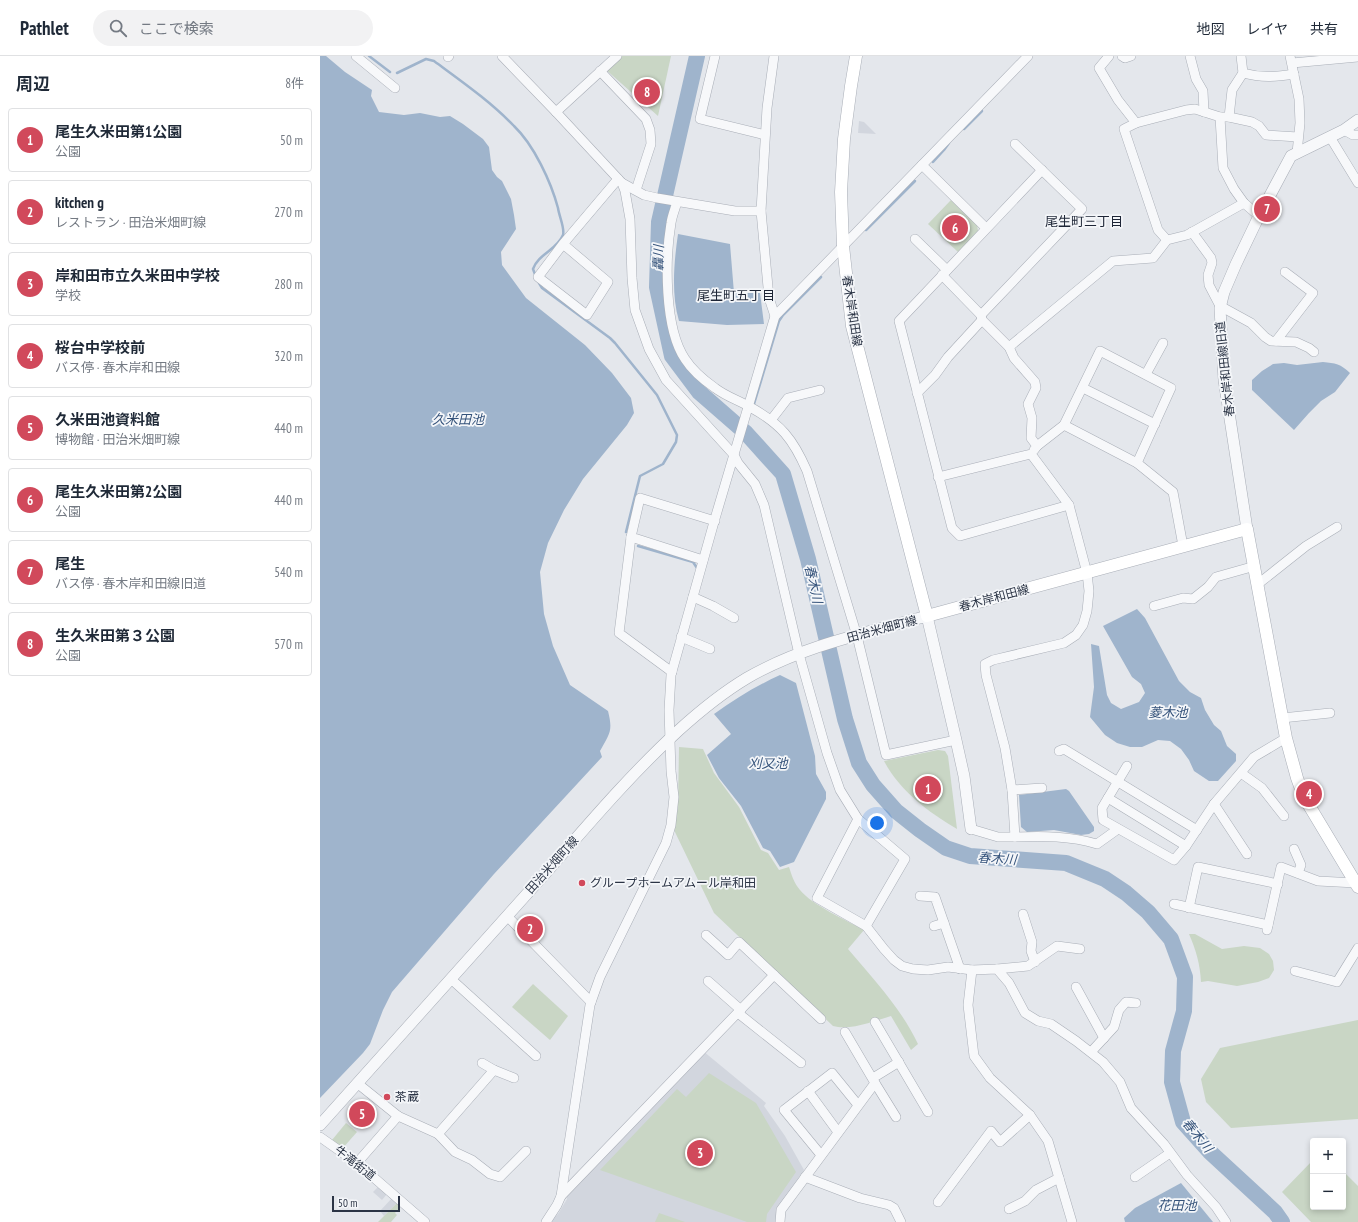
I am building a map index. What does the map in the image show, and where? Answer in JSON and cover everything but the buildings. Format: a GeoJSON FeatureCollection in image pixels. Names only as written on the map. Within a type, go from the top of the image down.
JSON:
{"type":"FeatureCollection","features":[{"type":"Feature","properties":{"kind":"main road","name":"春木岸和田線"},"geometry":{"type":"LineString","coordinates":[[856,56],[844,139],[841,192],[843,246],[852,326],[927,616],[1247,529]]}},
{"type":"Feature","properties":{"kind":"main road"},"geometry":{"type":"LineString","coordinates":[[1247,529],[1286,738],[1297,778],[1304,797],[1357,885]]}},
{"type":"Feature","properties":{"kind":"street"},"geometry":{"type":"LineString","coordinates":[[356,56],[395,88]]}},
{"type":"Feature","properties":{"kind":"street"},"geometry":{"type":"LineString","coordinates":[[502,56],[620,181],[625,191],[630,219],[632,278],[635,310],[649,349],[666,380],[734,455],[738,463],[755,484],[764,505],[799,654],[827,753],[840,790],[858,819],[905,859],[866,926]]}},
{"type":"Feature","properties":{"kind":"street"},"geometry":{"type":"LineString","coordinates":[[556,112],[617,56]]}},
{"type":"Feature","properties":{"kind":"street"},"geometry":{"type":"LineString","coordinates":[[715,56],[700,119],[765,135]]}},
{"type":"Feature","properties":{"kind":"street"},"geometry":{"type":"LineString","coordinates":[[774,56],[767,108],[761,211],[770,298],[775,316]]}},
{"type":"Feature","properties":{"kind":"street"},"geometry":{"type":"LineString","coordinates":[[546,1222],[558,1205],[561,1196],[591,1002],[600,977],[666,843],[671,825],[674,797],[671,770],[669,710],[672,672],[703,560],[775,316],[1028,56]]}},
{"type":"Feature","properties":{"kind":"street"},"geometry":{"type":"LineString","coordinates":[[1109,56],[1099,68],[1118,100],[1136,122]]}},
{"type":"Feature","properties":{"kind":"street"},"geometry":{"type":"LineString","coordinates":[[1122,56],[1125,58],[1131,56]]}},
{"type":"Feature","properties":{"kind":"street"},"geometry":{"type":"LineString","coordinates":[[1190,56],[1196,79],[1203,91],[1204,112]]}},
{"type":"Feature","properties":{"kind":"street"},"geometry":{"type":"LineString","coordinates":[[1241,56],[1243,73],[1232,90],[1224,117],[1224,168],[1234,189],[1244,202],[1259,216]]}},
{"type":"Feature","properties":{"kind":"street"},"geometry":{"type":"LineString","coordinates":[[1297,153],[1300,123],[1299,99],[1291,60],[1358,57]]}},
{"type":"Feature","properties":{"kind":"street"},"geometry":{"type":"LineString","coordinates":[[600,71],[646,120],[650,130],[651,144],[636,190]]}},
{"type":"Feature","properties":{"kind":"street"},"geometry":{"type":"LineString","coordinates":[[1243,73],[1255,76],[1273,77],[1294,74]]}},
{"type":"Feature","properties":{"kind":"street"},"geometry":{"type":"LineString","coordinates":[[1167,240],[1158,230],[1124,129],[1136,122],[1195,109],[1224,117],[1252,122],[1259,126],[1266,135],[1298,137]]}},
{"type":"Feature","properties":{"kind":"street","name":"春木岸和田線旧道"},"geometry":{"type":"LineString","coordinates":[[1247,529],[1224,380],[1220,306],[1224,292],[1236,264],[1259,216],[1291,156],[1344,130],[1358,120]]}},
{"type":"Feature","properties":{"kind":"street"},"geometry":{"type":"LineString","coordinates":[[1344,130],[1353,135],[1358,135]]}},
{"type":"Feature","properties":{"kind":"street"},"geometry":{"type":"LineString","coordinates":[[1330,137],[1358,183]]}},
{"type":"Feature","properties":{"kind":"street"},"geometry":{"type":"LineString","coordinates":[[917,393],[935,375],[948,357],[982,318],[1082,209],[1015,144]]}},
{"type":"Feature","properties":{"kind":"street"},"geometry":{"type":"LineString","coordinates":[[922,165],[986,228]]}},
{"type":"Feature","properties":{"kind":"street"},"geometry":{"type":"LineString","coordinates":[[1042,170],[898,322],[952,528],[960,536],[1069,505]]}},
{"type":"Feature","properties":{"kind":"street"},"geometry":{"type":"LineString","coordinates":[[620,181],[644,195],[657,198],[735,210],[761,211]]}},
{"type":"Feature","properties":{"kind":"street"},"geometry":{"type":"LineString","coordinates":[[563,244],[608,282],[587,315],[538,277],[563,244],[620,181]]}},
{"type":"Feature","properties":{"kind":"street"},"geometry":{"type":"LineString","coordinates":[[677,202],[671,221],[667,260],[667,294],[676,342],[685,359],[714,387],[728,398],[748,406],[771,420],[785,433],[798,451],[807,471],[857,636],[886,755],[956,740]]}},
{"type":"Feature","properties":{"kind":"street"},"geometry":{"type":"LineString","coordinates":[[1009,347],[1113,261],[1152,258],[1167,240],[1187,235],[1244,202]]}},
{"type":"Feature","properties":{"kind":"street"},"geometry":{"type":"LineString","coordinates":[[1192,232],[1211,258],[1212,263],[1208,276],[1209,285],[1220,306],[1250,323],[1271,341],[1296,342],[1314,352]]}},
{"type":"Feature","properties":{"kind":"street"},"geometry":{"type":"LineString","coordinates":[[915,239],[945,272],[982,318],[1009,347],[1014,358],[1035,382],[1036,388],[1028,404],[1032,418],[1031,438],[1036,446]]}},
{"type":"Feature","properties":{"kind":"street"},"geometry":{"type":"LineString","coordinates":[[1276,341],[1313,293],[1285,272]]}},
{"type":"Feature","properties":{"kind":"street"},"geometry":{"type":"LineString","coordinates":[[1146,374],[1163,343]]}},
{"type":"Feature","properties":{"kind":"street"},"geometry":{"type":"LineString","coordinates":[[938,478],[1031,454],[1036,446],[1064,425],[1100,351],[1171,388],[1137,463]]}},
{"type":"Feature","properties":{"kind":"street"},"geometry":{"type":"LineString","coordinates":[[1083,388],[1155,424]]}},
{"type":"Feature","properties":{"kind":"street"},"geometry":{"type":"LineString","coordinates":[[771,420],[788,398],[820,390]]}},
{"type":"Feature","properties":{"kind":"street"},"geometry":{"type":"LineString","coordinates":[[1064,425],[1137,463],[1173,492],[1183,546]]}},
{"type":"Feature","properties":{"kind":"street"},"geometry":{"type":"LineString","coordinates":[[1015,837],[1012,790],[1005,748],[986,675],[985,664],[993,660],[1064,643],[1076,635],[1084,625],[1088,611],[1089,591],[1087,572],[1069,505],[1031,454]]}},
{"type":"Feature","properties":{"kind":"street"},"geometry":{"type":"LineString","coordinates":[[672,672],[619,633],[631,537],[640,498],[715,521]]}},
{"type":"Feature","properties":{"kind":"street"},"geometry":{"type":"LineString","coordinates":[[1258,584],[1306,546],[1337,527]]}},
{"type":"Feature","properties":{"kind":"street"},"geometry":{"type":"LineString","coordinates":[[631,537],[703,560]]}},
{"type":"Feature","properties":{"kind":"street"},"geometry":{"type":"LineString","coordinates":[[1154,606],[1183,598],[1193,600],[1208,587],[1216,577],[1255,566]]}},
{"type":"Feature","properties":{"kind":"street"},"geometry":{"type":"LineString","coordinates":[[693,597],[734,618]]}},
{"type":"Feature","properties":{"kind":"street"},"geometry":{"type":"LineString","coordinates":[[927,616],[964,776],[971,830],[998,837],[1057,836],[1075,838],[1097,844],[1118,828]]}},
{"type":"Feature","properties":{"kind":"street","name":"田治米畑町線"},"geometry":{"type":"LineString","coordinates":[[320,1125],[638,769],[701,710],[722,693],[770,665],[837,641],[927,616]]}},
{"type":"Feature","properties":{"kind":"street"},"geometry":{"type":"LineString","coordinates":[[681,637],[710,649]]}},
{"type":"Feature","properties":{"kind":"street"},"geometry":{"type":"LineString","coordinates":[[1282,718],[1330,712]]}},
{"type":"Feature","properties":{"kind":"street"},"geometry":{"type":"LineString","coordinates":[[1127,766],[1102,808],[1103,820],[1174,860],[1186,846],[1214,804],[1254,756],[1286,738]]}},
{"type":"Feature","properties":{"kind":"street"},"geometry":{"type":"LineString","coordinates":[[1059,751],[1064,749],[1197,830]]}},
{"type":"Feature","properties":{"kind":"street"},"geometry":{"type":"LineString","coordinates":[[1241,773],[1262,788],[1284,816]]}},
{"type":"Feature","properties":{"kind":"street"},"geometry":{"type":"LineString","coordinates":[[1012,790],[1042,788]]}},
{"type":"Feature","properties":{"kind":"street"},"geometry":{"type":"LineString","coordinates":[[1108,798],[1186,846]]}},
{"type":"Feature","properties":{"kind":"street"},"geometry":{"type":"LineString","coordinates":[[1214,804],[1247,854]]}},
{"type":"Feature","properties":{"kind":"street"},"geometry":{"type":"LineString","coordinates":[[858,819],[817,898],[866,926],[884,949],[902,966],[913,969],[928,970],[948,967],[972,970],[997,969],[1028,966],[1057,946],[1080,949]]}},
{"type":"Feature","properties":{"kind":"street"},"geometry":{"type":"LineString","coordinates":[[1294,849],[1301,865],[1298,873]]}},
{"type":"Feature","properties":{"kind":"street"},"geometry":{"type":"LineString","coordinates":[[1190,908],[1198,867],[1278,884]]}},
{"type":"Feature","properties":{"kind":"street"},"geometry":{"type":"LineString","coordinates":[[1174,904],[1268,928],[1281,867],[1318,881],[1357,885]]}},
{"type":"Feature","properties":{"kind":"street"},"geometry":{"type":"LineString","coordinates":[[920,896],[935,897],[960,969]]}},
{"type":"Feature","properties":{"kind":"street"},"geometry":{"type":"LineString","coordinates":[[1023,914],[1032,942],[1031,951],[1034,962]]}},
{"type":"Feature","properties":{"kind":"street"},"geometry":{"type":"LineString","coordinates":[[507,916],[591,1002]]}},
{"type":"Feature","properties":{"kind":"street"},"geometry":{"type":"LineString","coordinates":[[934,926],[944,923]]}},
{"type":"Feature","properties":{"kind":"street"},"geometry":{"type":"LineString","coordinates":[[706,935],[728,955],[739,942],[821,1019]]}},
{"type":"Feature","properties":{"kind":"street"},"geometry":{"type":"LineString","coordinates":[[1295,971],[1336,982],[1358,948]]}},
{"type":"Feature","properties":{"kind":"street"},"geometry":{"type":"LineString","coordinates":[[997,969],[1009,983],[1025,1013],[1038,1021],[1050,1024],[1076,1041],[1103,1062],[1120,1082],[1131,1108],[1187,1175],[1216,1206],[1226,1222]]}},
{"type":"Feature","properties":{"kind":"street"},"geometry":{"type":"LineString","coordinates":[[972,970],[968,1005],[974,1056],[990,1078],[1030,1114],[1048,1141],[1072,1222]]}},
{"type":"Feature","properties":{"kind":"street"},"geometry":{"type":"LineString","coordinates":[[561,1196],[774,975]]}},
{"type":"Feature","properties":{"kind":"street"},"geometry":{"type":"LineString","coordinates":[[451,979],[536,1056]]}},
{"type":"Feature","properties":{"kind":"street"},"geometry":{"type":"LineString","coordinates":[[708,981],[739,1011],[801,1063]]}},
{"type":"Feature","properties":{"kind":"street"},"geometry":{"type":"LineString","coordinates":[[1076,987],[1104,1038]]}},
{"type":"Feature","properties":{"kind":"street"},"geometry":{"type":"LineString","coordinates":[[1091,1052],[1114,1027],[1119,1010],[1126,1002],[1136,1003]]}},
{"type":"Feature","properties":{"kind":"street"},"geometry":{"type":"LineString","coordinates":[[875,1022],[928,1112]]}},
{"type":"Feature","properties":{"kind":"street"},"geometry":{"type":"LineString","coordinates":[[845,1032],[896,1117]]}},
{"type":"Feature","properties":{"kind":"street"},"geometry":{"type":"LineString","coordinates":[[780,1222],[781,1210],[858,1105],[874,1080],[899,1062]]}},
{"type":"Feature","properties":{"kind":"street"},"geometry":{"type":"LineString","coordinates":[[482,1063],[494,1070],[514,1078]]}},
{"type":"Feature","properties":{"kind":"street"},"geometry":{"type":"LineString","coordinates":[[438,1134],[494,1070]]}},
{"type":"Feature","properties":{"kind":"street"},"geometry":{"type":"LineString","coordinates":[[821,1155],[784,1110],[832,1073],[858,1105]]}},
{"type":"Feature","properties":{"kind":"street"},"geometry":{"type":"LineString","coordinates":[[357,1083],[398,1116],[438,1134],[455,1152],[472,1160],[490,1174],[502,1180],[522,1152]]}},
{"type":"Feature","properties":{"kind":"street"},"geometry":{"type":"LineString","coordinates":[[808,1091],[838,1132]]}},
{"type":"Feature","properties":{"kind":"street"},"geometry":{"type":"LineString","coordinates":[[938,1202],[991,1131],[1000,1142],[1030,1114]]}},
{"type":"Feature","properties":{"kind":"street"},"geometry":{"type":"LineString","coordinates":[[357,1163],[398,1116]]}},
{"type":"Feature","properties":{"kind":"street","name":"牛滝街道"},"geometry":{"type":"LineString","coordinates":[[320,1137],[357,1163],[425,1222]]}},
{"type":"Feature","properties":{"kind":"street"},"geometry":{"type":"LineString","coordinates":[[1135,1177],[1170,1153]]}},
{"type":"Feature","properties":{"kind":"street"},"geometry":{"type":"LineString","coordinates":[[805,1176],[860,1198],[889,1205],[894,1208],[902,1222]]}},
{"type":"Feature","properties":{"kind":"street"},"geometry":{"type":"LineString","coordinates":[[1009,1209],[1025,1201],[1036,1190],[1059,1178]]}},
{"type":"Feature","properties":{"kind":"shaded area"},"geometry":{"type":"Polygon","coordinates":[[[859,121],[864,122],[876,134],[858,133],[859,121]]]}},
{"type":"Feature","properties":{"kind":"shaded area"},"geometry":{"type":"Polygon","coordinates":[[[703,1051],[766,1103],[764,1106],[785,1136],[804,1170],[776,1211],[776,1222],[549,1222],[558,1214],[567,1199],[566,1193],[703,1051]]]}},
{"type":"Feature","properties":{"kind":"shaded area"},"geometry":{"type":"Polygon","coordinates":[[[378,1187],[387,1194],[382,1200],[373,1192],[378,1187]]]}},
{"type":"Feature","properties":{"kind":"shaded area"},"geometry":{"type":"Polygon","coordinates":[[[392,1198],[397,1203],[384,1216],[380,1211],[392,1198]]]}},
{"type":"Feature","properties":{"kind":"green space"},"geometry":{"type":"Polygon","coordinates":[[[619,56],[671,56],[658,116],[604,68],[619,56]]]}},
{"type":"Feature","properties":{"kind":"green space"},"geometry":{"type":"Polygon","coordinates":[[[951,200],[977,224],[978,231],[958,252],[928,224],[951,200]]]}},
{"type":"Feature","properties":{"kind":"green space"},"geometry":{"type":"Polygon","coordinates":[[[679,747],[703,749],[714,773],[739,807],[761,850],[768,853],[779,870],[789,867],[796,885],[805,896],[821,907],[864,930],[848,949],[904,1018],[918,1044],[911,1050],[891,1016],[870,1023],[854,1026],[833,1026],[714,913],[674,830],[678,806],[679,747]]]}},
{"type":"Feature","properties":{"kind":"green space"},"geometry":{"type":"Polygon","coordinates":[[[938,750],[945,751],[948,756],[957,829],[925,808],[906,791],[884,761],[938,750]]]}},
{"type":"Feature","properties":{"kind":"green space"},"geometry":{"type":"Polygon","coordinates":[[[1189,934],[1195,934],[1222,949],[1244,946],[1260,948],[1269,954],[1273,961],[1274,970],[1269,978],[1258,982],[1237,986],[1208,981],[1201,982],[1197,957],[1189,934]]]}},
{"type":"Feature","properties":{"kind":"green space"},"geometry":{"type":"Polygon","coordinates":[[[533,984],[568,1016],[550,1040],[512,1007],[533,984]]]}},
{"type":"Feature","properties":{"kind":"green space"},"geometry":{"type":"Polygon","coordinates":[[[1358,1020],[1358,1119],[1231,1128],[1206,1102],[1201,1079],[1220,1048],[1358,1020]]]}},
{"type":"Feature","properties":{"kind":"green space"},"geometry":{"type":"Polygon","coordinates":[[[709,1073],[756,1103],[796,1172],[767,1214],[766,1222],[747,1222],[600,1170],[677,1089],[686,1097],[709,1073]]]}},
{"type":"Feature","properties":{"kind":"green space"},"geometry":{"type":"Polygon","coordinates":[[[346,1123],[357,1132],[342,1149],[332,1140],[346,1123]]]}},
{"type":"Feature","properties":{"kind":"green space"},"geometry":{"type":"Polygon","coordinates":[[[1310,1163],[1310,1210],[1346,1210],[1346,1174],[1358,1186],[1358,1222],[1311,1222],[1282,1192],[1310,1163]]]}},
{"type":"Feature","properties":{"kind":"green space"},"geometry":{"type":"Polygon","coordinates":[[[397,1203],[401,1206],[395,1213],[397,1215],[391,1222],[378,1222],[397,1203]]]}},
{"type":"Feature","properties":{"kind":"green space"},"geometry":{"type":"Polygon","coordinates":[[[659,1213],[685,1222],[655,1222],[659,1213]]]}},
{"type":"Feature","properties":{"kind":"water","name":"久米田池"},"geometry":{"type":"Polygon","coordinates":[[[320,56],[326,56],[345,72],[372,90],[371,96],[379,112],[404,115],[420,113],[440,117],[450,116],[483,139],[489,147],[492,170],[502,181],[511,199],[514,215],[516,229],[501,252],[502,265],[526,298],[585,345],[612,373],[631,398],[634,413],[627,425],[583,479],[564,510],[548,543],[540,572],[544,614],[553,646],[570,685],[608,711],[610,732],[600,751],[602,757],[494,874],[392,992],[383,1010],[370,1044],[320,1098],[320,56]]]}},
{"type":"Feature","properties":{"kind":"water"},"geometry":{"type":"Polygon","coordinates":[[[678,234],[730,244],[734,293],[760,293],[764,324],[727,325],[679,321],[676,311],[674,289],[674,267],[678,234]]]}},
{"type":"Feature","properties":{"kind":"water"},"geometry":{"type":"Polygon","coordinates":[[[1323,362],[1338,364],[1350,373],[1335,392],[1321,401],[1294,430],[1252,390],[1252,380],[1273,364],[1284,363],[1297,365],[1323,362]]]}},
{"type":"Feature","properties":{"kind":"water","name":"菱木池"},"geometry":{"type":"Polygon","coordinates":[[[1137,609],[1145,618],[1179,681],[1190,692],[1201,698],[1205,710],[1214,725],[1221,731],[1227,746],[1236,754],[1236,761],[1218,781],[1209,781],[1194,771],[1189,760],[1181,749],[1170,741],[1158,740],[1142,747],[1130,747],[1117,743],[1105,735],[1090,717],[1094,687],[1091,644],[1099,646],[1107,695],[1111,703],[1121,709],[1139,702],[1145,693],[1141,684],[1132,677],[1103,626],[1137,609]]]}},
{"type":"Feature","properties":{"kind":"water","name":"刈又池"},"geometry":{"type":"Polygon","coordinates":[[[780,675],[796,683],[815,756],[816,774],[826,792],[826,799],[794,862],[780,867],[770,851],[763,848],[741,806],[719,778],[707,755],[731,734],[714,714],[746,693],[780,675]]]}},
{"type":"Feature","properties":{"kind":"water"},"geometry":{"type":"Polygon","coordinates":[[[1066,789],[1069,791],[1094,827],[1094,831],[1089,834],[1081,835],[1054,830],[1027,832],[1021,827],[1019,795],[1066,789]]]}},
{"type":"Feature","properties":{"kind":"water","name":"花田池"},"geometry":{"type":"Polygon","coordinates":[[[1181,1183],[1213,1222],[1125,1222],[1124,1218],[1135,1208],[1181,1183]]]}},
{"type":"Feature","properties":{"kind":"waterway"},"geometry":{"type":"LineString","coordinates":[[369,56],[390,72]]}},
{"type":"Feature","properties":{"kind":"waterway","name":"春木川"},"geometry":{"type":"LineString","coordinates":[[697,56],[659,222],[657,287],[672,356],[699,392],[746,433],[783,474],[808,559],[845,719],[859,763],[873,785],[896,811],[946,848],[970,856],[1066,863],[1105,879],[1126,893],[1148,912],[1171,939],[1185,977],[1184,1011],[1173,1051],[1172,1082],[1183,1122],[1209,1151],[1275,1212],[1282,1222]]}},
{"type":"Feature","properties":{"kind":"waterway"},"geometry":{"type":"LineString","coordinates":[[397,73],[426,59],[434,61],[495,108],[514,126],[535,153],[551,187],[563,225],[563,235],[560,240],[535,264],[533,269],[536,277]]}},
{"type":"Feature","properties":{"kind":"waterway"},"geometry":{"type":"LineString","coordinates":[[964,129],[982,111]]}},
{"type":"Feature","properties":{"kind":"waterway"},"geometry":{"type":"LineString","coordinates":[[933,162],[949,143]]}},
{"type":"Feature","properties":{"kind":"waterway"},"geometry":{"type":"LineString","coordinates":[[866,230],[915,181]]}},
{"type":"Feature","properties":{"kind":"waterway"},"geometry":{"type":"LineString","coordinates":[[754,404],[779,321],[783,315],[821,277]]}},
{"type":"Feature","properties":{"kind":"waterway"},"geometry":{"type":"LineString","coordinates":[[539,283],[542,288],[615,343],[657,395],[677,435],[676,442],[663,464],[640,476],[626,532]]}},
{"type":"Feature","properties":{"kind":"waterway"},"geometry":{"type":"LineString","coordinates":[[638,546],[693,562],[697,568]]}},
{"type":"Feature","properties":{"kind":"place","name":"生久米田第３公園"},"geometry":{"type":"Point","coordinates":[647,92]}},
{"type":"Feature","properties":{"kind":"place","name":"尾生"},"geometry":{"type":"Point","coordinates":[1267,209]}},
{"type":"Feature","properties":{"kind":"place","name":"尾生久米田第2公園"},"geometry":{"type":"Point","coordinates":[955,228]}},
{"type":"Feature","properties":{"kind":"place","name":"尾生久米田第1公園"},"geometry":{"type":"Point","coordinates":[928,789]}},
{"type":"Feature","properties":{"kind":"place","name":"桜台中学校前"},"geometry":{"type":"Point","coordinates":[1309,794]}},
{"type":"Feature","properties":{"kind":"place","name":"グループホームアムール岸和田"},"geometry":{"type":"Point","coordinates":[582,883]}},
{"type":"Feature","properties":{"kind":"place","name":"kitchen g"},"geometry":{"type":"Point","coordinates":[530,929]}},
{"type":"Feature","properties":{"kind":"place","name":"茶蔵"},"geometry":{"type":"Point","coordinates":[387,1097]}},
{"type":"Feature","properties":{"kind":"place","name":"久米田池資料館"},"geometry":{"type":"Point","coordinates":[362,1114]}},
{"type":"Feature","properties":{"kind":"place","name":"岸和田市立久米田中学校"},"geometry":{"type":"Point","coordinates":[700,1153]}},
{"type":"Feature","properties":{"kind":"district","name":"尾生町三丁目"},"geometry":{"type":"Point","coordinates":[1084,221]}},
{"type":"Feature","properties":{"kind":"district","name":"尾生町五丁目"},"geometry":{"type":"Point","coordinates":[736,295]}},
{"type":"Feature","properties":{"kind":"water label","name":"轟川"},"geometry":{"type":"Point","coordinates":[658,258]}}]}
